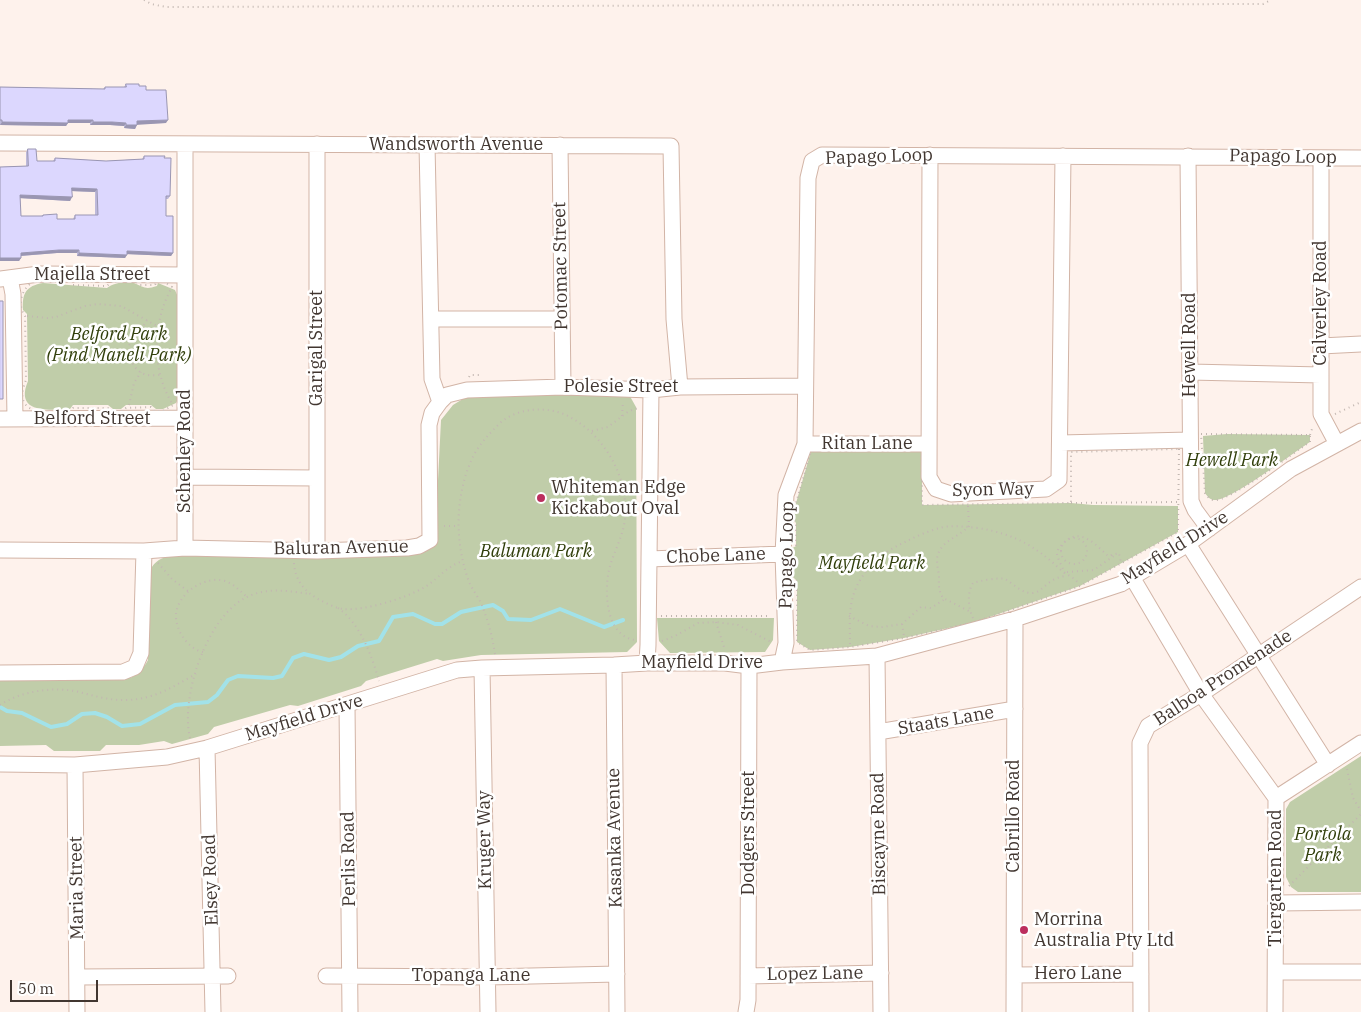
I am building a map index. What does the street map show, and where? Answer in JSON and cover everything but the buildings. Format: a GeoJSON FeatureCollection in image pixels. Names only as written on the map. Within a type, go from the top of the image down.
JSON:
{"type":"FeatureCollection","features":[{"type":"Feature","properties":{"kind":"street","name":"Wandsworth Avenue"},"geometry":{"type":"LineString","coordinates":[[0,144],[671,146],[674,319],[680,388]]}},
{"type":"Feature","properties":{"kind":"street","name":"Schenley Road"},"geometry":{"type":"LineString","coordinates":[[185,144],[185,548]]}},
{"type":"Feature","properties":{"kind":"street","name":"Garigal Street"},"geometry":{"type":"LineString","coordinates":[[317,144],[317,551]]}},
{"type":"Feature","properties":{"kind":"street"},"geometry":{"type":"LineString","coordinates":[[427,145],[432,379],[440,402]]}},
{"type":"Feature","properties":{"kind":"street","name":"Potomac Street"},"geometry":{"type":"LineString","coordinates":[[560,145],[563,387]]}},
{"type":"Feature","properties":{"kind":"street","name":"Papago Loop"},"geometry":{"type":"LineString","coordinates":[[782,662],[786,644],[783,554],[786,495],[805,444],[808,178],[812,161],[822,155],[1361,158]]}},
{"type":"Feature","properties":{"kind":"street","name":"Syon Way"},"geometry":{"type":"LineString","coordinates":[[930,155],[929,477],[936,489],[951,494],[1046,489],[1059,480],[1063,156]]}},
{"type":"Feature","properties":{"kind":"street","name":"Hewell Road"},"geometry":{"type":"LineString","coordinates":[[1185,502],[1190,440],[1188,156]]}},
{"type":"Feature","properties":{"kind":"street","name":"Calverley Road"},"geometry":{"type":"LineString","coordinates":[[1321,158],[1320,414],[1337,444]]}},
{"type":"Feature","properties":{"kind":"street","name":"Majella Street"},"geometry":{"type":"LineString","coordinates":[[5,279],[39,274],[184,275]]}},
{"type":"Feature","properties":{"kind":"street"},"geometry":{"type":"LineString","coordinates":[[5,279],[13,294],[8,419]]}},
{"type":"Feature","properties":{"kind":"street"},"geometry":{"type":"LineString","coordinates":[[431,319],[562,319]]}},
{"type":"Feature","properties":{"kind":"street"},"geometry":{"type":"LineString","coordinates":[[1321,346],[1361,344]]}},
{"type":"Feature","properties":{"kind":"street"},"geometry":{"type":"LineString","coordinates":[[1190,372],[1320,375]]}},
{"type":"Feature","properties":{"kind":"street","name":"Polesie Street"},"geometry":{"type":"LineString","coordinates":[[440,402],[447,395],[466,390],[563,387],[651,390],[805,386]]}},
{"type":"Feature","properties":{"kind":"street"},"geometry":{"type":"LineString","coordinates":[[647,663],[651,390]]}},
{"type":"Feature","properties":{"kind":"street","name":"Baluran Avenue"},"geometry":{"type":"LineString","coordinates":[[0,550],[144,551],[185,548],[317,551],[419,546],[430,540],[429,425],[432,413],[440,402]]}},
{"type":"Feature","properties":{"kind":"street","name":"Belford Street"},"geometry":{"type":"LineString","coordinates":[[8,419],[185,418]]}},
{"type":"Feature","properties":{"kind":"street","name":"Mayfield Drive"},"geometry":{"type":"LineString","coordinates":[[0,764],[75,764],[167,757],[207,748],[457,670],[647,663],[725,663],[750,666],[877,656],[1015,619],[1121,584],[1188,544],[1290,469],[1361,431]]}},
{"type":"Feature","properties":{"kind":"street"},"geometry":{"type":"LineString","coordinates":[[1060,443],[1190,440]]}},
{"type":"Feature","properties":{"kind":"street","name":"Ritan Lane"},"geometry":{"type":"LineString","coordinates":[[805,444],[928,444]]}},
{"type":"Feature","properties":{"kind":"street"},"geometry":{"type":"LineString","coordinates":[[185,477],[317,478]]}},
{"type":"Feature","properties":{"kind":"street"},"geometry":{"type":"LineString","coordinates":[[1185,502],[1195,510],[1209,529]]}},
{"type":"Feature","properties":{"kind":"street"},"geometry":{"type":"LineString","coordinates":[[1188,544],[1328,765]]}},
{"type":"Feature","properties":{"kind":"street"},"geometry":{"type":"LineString","coordinates":[[0,674],[123,672],[135,667],[141,653],[144,551]]}},
{"type":"Feature","properties":{"kind":"street","name":"Chobe Lane"},"geometry":{"type":"LineString","coordinates":[[649,559],[783,554]]}},
{"type":"Feature","properties":{"kind":"street","name":"Tiergarten Road"},"geometry":{"type":"LineString","coordinates":[[1132,577],[1201,694],[1276,798],[1275,1012]]}},
{"type":"Feature","properties":{"kind":"street","name":"Balboa Promenade"},"geometry":{"type":"LineString","coordinates":[[1141,1012],[1140,743],[1148,726],[1201,694],[1361,587]]}},
{"type":"Feature","properties":{"kind":"street","name":"Cabrillo Road"},"geometry":{"type":"LineString","coordinates":[[1014,1012],[1015,619]]}},
{"type":"Feature","properties":{"kind":"street","name":"Biscayne Road"},"geometry":{"type":"LineString","coordinates":[[877,656],[881,1012]]}},
{"type":"Feature","properties":{"kind":"street","name":"Kasanka Avenue"},"geometry":{"type":"LineString","coordinates":[[614,665],[617,1012]]}},
{"type":"Feature","properties":{"kind":"street","name":"Dodgers Street"},"geometry":{"type":"LineString","coordinates":[[748,1008],[750,666]]}},
{"type":"Feature","properties":{"kind":"street","name":"Kruger Way"},"geometry":{"type":"LineString","coordinates":[[482,668],[488,1012]]}},
{"type":"Feature","properties":{"kind":"street","name":"Perlis Road"},"geometry":{"type":"LineString","coordinates":[[347,705],[350,1012]]}},
{"type":"Feature","properties":{"kind":"street","name":"Staats Lane"},"geometry":{"type":"LineString","coordinates":[[878,732],[1015,709]]}},
{"type":"Feature","properties":{"kind":"street"},"geometry":{"type":"LineString","coordinates":[[1276,798],[1361,743]]}},
{"type":"Feature","properties":{"kind":"street","name":"Elsey Road"},"geometry":{"type":"LineString","coordinates":[[207,748],[221,976],[213,1012]]}},
{"type":"Feature","properties":{"kind":"street","name":"Maria Street"},"geometry":{"type":"LineString","coordinates":[[75,764],[77,1012]]}},
{"type":"Feature","properties":{"kind":"street"},"geometry":{"type":"LineString","coordinates":[[1276,903],[1361,902]]}},
{"type":"Feature","properties":{"kind":"street"},"geometry":{"type":"LineString","coordinates":[[1276,972],[1361,972]]}},
{"type":"Feature","properties":{"kind":"street","name":"Lopez Lane"},"geometry":{"type":"LineString","coordinates":[[748,976],[882,973]]}},
{"type":"Feature","properties":{"kind":"street","name":"Topanga Lane"},"geometry":{"type":"LineString","coordinates":[[326,976],[617,974]]}},
{"type":"Feature","properties":{"kind":"street","name":"Hero Lane"},"geometry":{"type":"LineString","coordinates":[[1014,974],[1141,974]]}},
{"type":"Feature","properties":{"kind":"street"},"geometry":{"type":"LineString","coordinates":[[78,978],[221,976]]}},
{"type":"Feature","properties":{"kind":"path"},"geometry":{"type":"LineString","coordinates":[[144,0],[151,4],[166,7],[1263,4],[1271,0]]}},
{"type":"Feature","properties":{"kind":"path"},"geometry":{"type":"LineString","coordinates":[[70,281],[73,285],[107,286],[111,282],[136,282],[140,285],[155,285],[157,281],[163,281],[172,287],[165,300],[158,327],[157,353],[160,375],[173,405],[163,411],[154,411],[152,407],[129,407],[123,411],[112,411],[109,408],[73,408],[70,412],[37,412],[28,407],[23,401],[23,388],[26,380],[25,316],[22,311],[22,294],[28,285],[34,282],[70,281]]}},
{"type":"Feature","properties":{"kind":"path"},"geometry":{"type":"LineString","coordinates":[[25,316],[56,317],[85,306],[98,304],[121,306],[158,327]]}},
{"type":"Feature","properties":{"kind":"path"},"geometry":{"type":"LineString","coordinates":[[147,320],[129,346],[131,361],[141,372],[150,375],[160,375]]}},
{"type":"Feature","properties":{"kind":"path"},"geometry":{"type":"LineString","coordinates":[[129,407],[134,383],[141,372]]}},
{"type":"Feature","properties":{"kind":"path"},"geometry":{"type":"LineString","coordinates":[[468,378],[470,375],[479,375]]}},
{"type":"Feature","properties":{"kind":"path"},"geometry":{"type":"LineString","coordinates":[[622,417],[624,399]]}},
{"type":"Feature","properties":{"kind":"path"},"geometry":{"type":"LineString","coordinates":[[592,431],[608,427],[633,409],[651,407]]}},
{"type":"Feature","properties":{"kind":"path"},"geometry":{"type":"LineString","coordinates":[[495,658],[490,626],[480,601],[469,581],[460,546],[459,526],[464,479],[471,460],[482,441],[502,421],[515,414],[540,409],[567,415],[592,431],[610,454],[619,475],[625,510],[623,530],[609,568],[609,603],[612,620],[616,628],[624,636],[641,640]]}},
{"type":"Feature","properties":{"kind":"path"},"geometry":{"type":"LineString","coordinates":[[1201,434],[1227,434],[1310,435],[1310,442],[1230,496],[1214,500],[1208,498],[1205,493],[1201,434]]}},
{"type":"Feature","properties":{"kind":"path"},"geometry":{"type":"LineString","coordinates":[[657,644],[676,636],[698,623],[716,622],[730,623],[777,644],[786,644],[810,650],[850,647],[904,638],[975,622],[1080,586],[1178,532],[1185,502],[1179,449],[1071,452],[1071,503]]}},
{"type":"Feature","properties":{"kind":"path"},"geometry":{"type":"LineString","coordinates":[[786,644],[797,581],[792,576],[791,549],[796,546],[796,523],[792,517],[811,450],[922,450],[922,505],[1185,502]]}},
{"type":"Feature","properties":{"kind":"path"},"geometry":{"type":"LineString","coordinates":[[968,504],[969,526]]}},
{"type":"Feature","properties":{"kind":"path"},"geometry":{"type":"LineString","coordinates":[[438,526],[459,526]]}},
{"type":"Feature","properties":{"kind":"path"},"geometry":{"type":"LineString","coordinates":[[850,647],[852,598],[865,572],[883,555],[899,544],[926,532],[969,526],[1022,540],[1072,576],[1080,586]]}},
{"type":"Feature","properties":{"kind":"path"},"geometry":{"type":"LineString","coordinates":[[969,526],[944,543],[938,552],[938,587],[941,596],[969,610]]}},
{"type":"Feature","properties":{"kind":"path"},"geometry":{"type":"LineString","coordinates":[[975,622],[969,610],[971,587],[974,583],[1000,578],[1005,579],[1015,587],[1032,593],[1038,591],[1056,579],[1065,576],[1057,554],[1058,550],[1065,541],[1078,535],[1084,536],[1108,556],[1119,553]]}},
{"type":"Feature","properties":{"kind":"path"},"geometry":{"type":"LineString","coordinates":[[1075,538],[1085,545],[1086,553],[1082,560],[1074,564],[1066,561],[1061,555],[1061,551],[1065,542],[1075,538]]}},
{"type":"Feature","properties":{"kind":"path"},"geometry":{"type":"LineString","coordinates":[[1119,553],[1121,563]]}},
{"type":"Feature","properties":{"kind":"path"},"geometry":{"type":"LineString","coordinates":[[1064,572],[1094,570],[1119,553]]}},
{"type":"Feature","properties":{"kind":"path"},"geometry":{"type":"LineString","coordinates":[[294,556],[295,574],[310,594]]}},
{"type":"Feature","properties":{"kind":"path"},"geometry":{"type":"LineString","coordinates":[[156,561],[172,579],[188,592]]}},
{"type":"Feature","properties":{"kind":"path"},"geometry":{"type":"LineString","coordinates":[[337,608],[365,607],[405,596],[426,586],[447,568],[463,561]]}},
{"type":"Feature","properties":{"kind":"path"},"geometry":{"type":"LineString","coordinates":[[204,652],[196,651],[191,647],[181,633],[178,624],[176,615],[179,605],[188,592],[207,581],[216,580],[231,584],[247,597]]}},
{"type":"Feature","properties":{"kind":"path"},"geometry":{"type":"LineString","coordinates":[[191,743],[188,730],[189,701],[204,652],[216,625],[230,609],[247,597],[273,590],[310,594],[337,608],[348,617],[364,642],[375,666],[379,681]]}},
{"type":"Feature","properties":{"kind":"path"},"geometry":{"type":"LineString","coordinates":[[850,616],[876,627],[902,624],[921,606],[932,608],[945,599]]}},
{"type":"Feature","properties":{"kind":"path"},"geometry":{"type":"LineString","coordinates":[[648,616],[778,616]]}},
{"type":"Feature","properties":{"kind":"path"},"geometry":{"type":"LineString","coordinates":[[716,622],[725,648],[725,663]]}},
{"type":"Feature","properties":{"kind":"path"},"geometry":{"type":"LineString","coordinates":[[902,624],[904,638]]}},
{"type":"Feature","properties":{"kind":"path"},"geometry":{"type":"LineString","coordinates":[[0,705],[28,693],[49,690],[72,691],[118,700],[137,700],[161,693],[196,674]]}},
{"type":"Feature","properties":{"kind":"path"},"geometry":{"type":"LineString","coordinates":[[1292,892],[1287,887],[1361,813],[1349,785],[1346,762]]}},
{"type":"Feature","properties":{"kind":"green space","name":"Belford Park (Pind Maneli Park)"},"geometry":{"type":"Polygon","coordinates":[[[124,282],[131,282],[147,288],[157,286],[158,283],[175,290],[178,297],[179,397],[176,403],[163,409],[156,409],[151,405],[126,405],[121,409],[113,409],[108,405],[73,405],[70,409],[53,410],[36,408],[30,405],[26,399],[25,392],[28,381],[27,314],[23,310],[23,299],[29,288],[43,283],[107,288],[124,282]]]}},
{"type":"Feature","properties":{"kind":"green space","name":"Baluman Park"},"geometry":{"type":"Polygon","coordinates":[[[627,391],[636,407],[637,642],[627,652],[481,655],[443,661],[437,659],[366,681],[361,686],[298,706],[290,705],[214,727],[208,734],[172,744],[164,741],[139,745],[106,745],[100,751],[54,751],[46,745],[0,746],[0,679],[130,678],[142,669],[148,660],[149,573],[154,564],[159,560],[169,556],[427,551],[435,541],[441,420],[453,405],[466,397],[627,391]]]}},
{"type":"Feature","properties":{"kind":"green space","name":"Hewell Park"},"geometry":{"type":"Polygon","coordinates":[[[1227,434],[1310,435],[1310,442],[1233,493],[1222,499],[1213,500],[1205,493],[1203,436],[1227,434]]]}},
{"type":"Feature","properties":{"kind":"green space","name":"Mayfield Park"},"geometry":{"type":"Polygon","coordinates":[[[922,450],[922,505],[1071,503],[1178,506],[1178,532],[1080,586],[975,622],[904,638],[850,647],[810,650],[797,642],[797,581],[792,576],[791,549],[796,546],[796,523],[792,517],[811,451],[922,450]]]}},
{"type":"Feature","properties":{"kind":"green space"},"geometry":{"type":"Polygon","coordinates":[[[657,618],[774,618],[773,640],[765,652],[670,653],[659,641],[657,618]]]}},
{"type":"Feature","properties":{"kind":"green space","name":"Portola Park"},"geometry":{"type":"Polygon","coordinates":[[[1361,756],[1361,892],[1298,892],[1291,887],[1286,877],[1286,809],[1290,802],[1361,756]]]}},
{"type":"Feature","properties":{"kind":"waterway"},"geometry":{"type":"LineString","coordinates":[[0,707],[7,711],[22,713],[51,727],[67,724],[82,714],[95,713],[107,717],[122,726],[140,724],[175,705],[208,702],[217,695],[228,680],[238,676],[273,678],[282,676],[293,658],[304,654],[329,660],[341,657],[358,646],[379,641],[393,617],[413,614],[435,624],[442,624],[461,612],[493,605],[503,611],[508,619],[531,620],[560,609],[604,627],[623,620]]}},
{"type":"Feature","properties":{"kind":"place","name":"Whiteman Edge Kickabout Oval"},"geometry":{"type":"Point","coordinates":[541,498]}},
{"type":"Feature","properties":{"kind":"place","name":"Morrina Australia Pty Ltd"},"geometry":{"type":"Point","coordinates":[1024,930]}}]}
